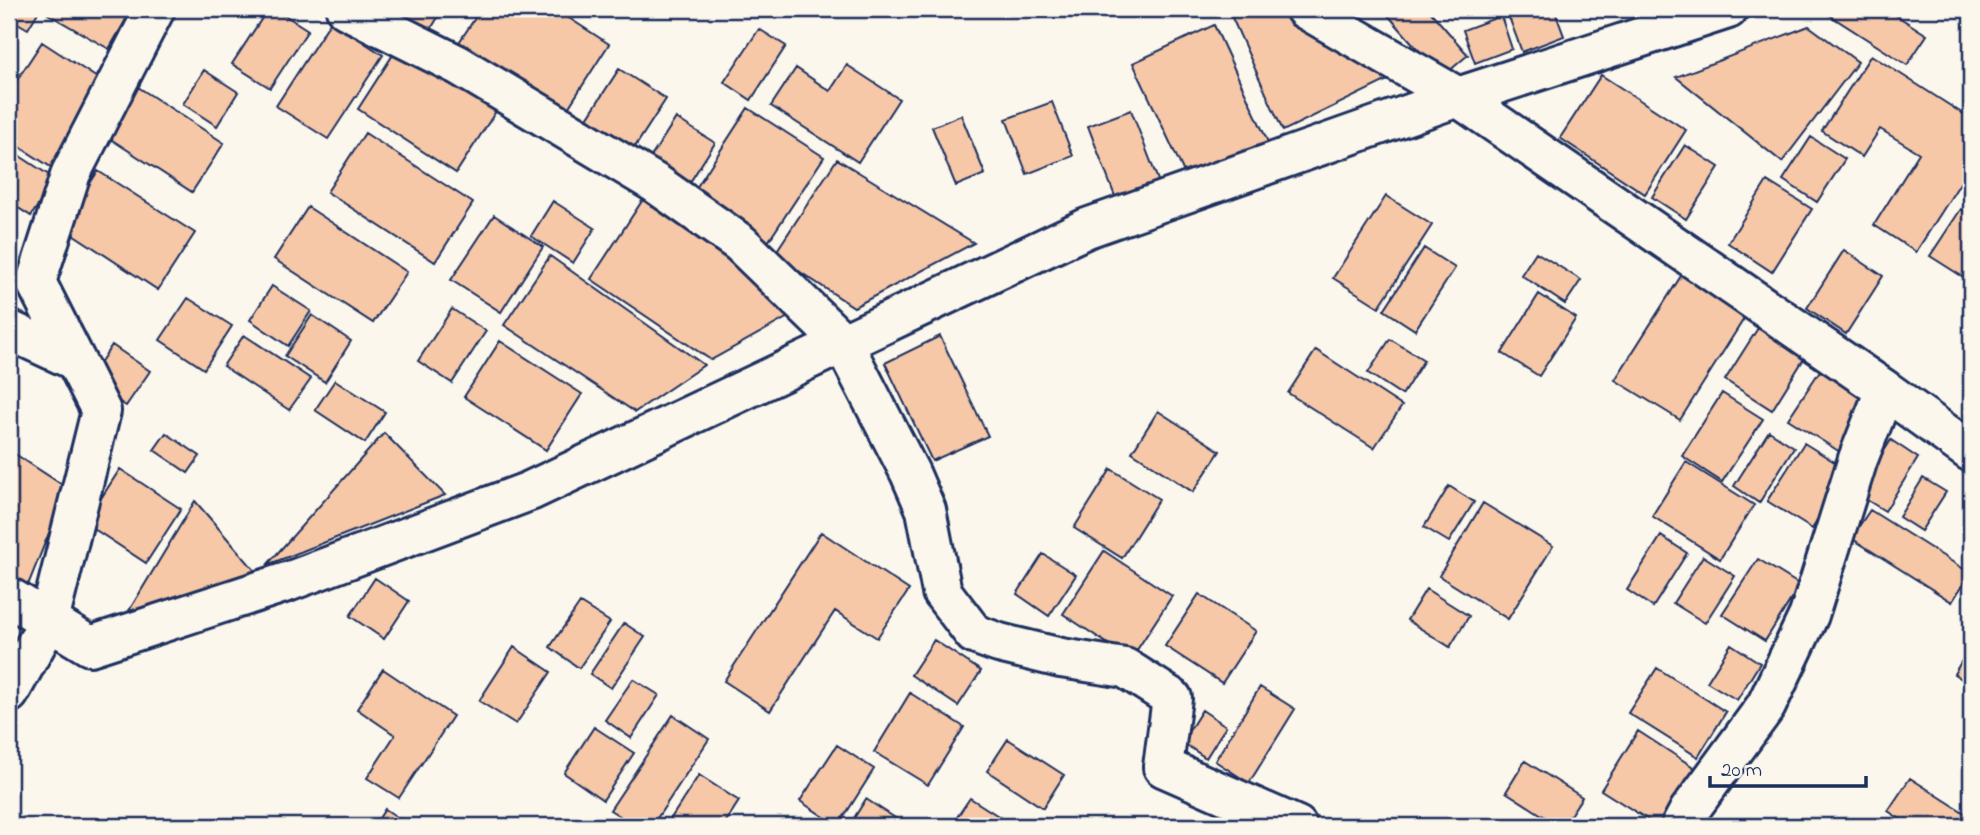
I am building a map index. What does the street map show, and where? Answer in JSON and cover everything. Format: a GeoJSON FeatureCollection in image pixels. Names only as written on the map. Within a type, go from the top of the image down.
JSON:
{"type":"FeatureCollection","features":[{"type":"Feature","properties":{"kind":"street"},"geometry":{"type":"LineString","coordinates":[[9,693],[49,621],[100,411],[36,282],[71,173],[155,9]]}},
{"type":"Feature","properties":{"kind":"street"},"geometry":{"type":"LineString","coordinates":[[346,9],[458,65],[655,183],[740,243],[843,343],[910,472],[926,510],[943,592],[974,634],[1061,658],[1125,668],[1172,698],[1163,767],[1297,826]]}},
{"type":"Feature","properties":{"kind":"street"},"geometry":{"type":"LineString","coordinates":[[1305,9],[1458,97],[1971,452]]}},
{"type":"Feature","properties":{"kind":"street"},"geometry":{"type":"LineString","coordinates":[[9,597],[90,646],[290,581],[530,491],[1087,228],[1458,97],[1728,9]]}},
{"type":"Feature","properties":{"kind":"street"},"geometry":{"type":"LineString","coordinates":[[9,330],[76,361]]}},
{"type":"Feature","properties":{"kind":"street"},"geometry":{"type":"LineString","coordinates":[[1681,826],[1689,810],[1766,706],[1809,615],[1858,459],[1885,390]]}},
{"type":"Feature","properties":{"kind":"building"},"geometry":{"type":"Polygon","coordinates":[[[9,9],[40,9],[28,29],[9,18],[9,9]]]}},
{"type":"Feature","properties":{"kind":"building"},"geometry":{"type":"Polygon","coordinates":[[[50,9],[132,9],[109,49],[48,14],[50,9]]]}},
{"type":"Feature","properties":{"kind":"building"},"geometry":{"type":"Polygon","coordinates":[[[268,9],[275,9],[308,30],[270,88],[232,64],[268,9]]]}},
{"type":"Feature","properties":{"kind":"building"},"geometry":{"type":"Polygon","coordinates":[[[406,9],[443,9],[423,42],[396,25],[406,9]]]}},
{"type":"Feature","properties":{"kind":"building"},"geometry":{"type":"Polygon","coordinates":[[[481,9],[555,9],[609,44],[563,116],[456,47],[481,9]]]}},
{"type":"Feature","properties":{"kind":"building"},"geometry":{"type":"Polygon","coordinates":[[[1277,9],[1392,78],[1283,131],[1229,11],[1277,9]]]}},
{"type":"Feature","properties":{"kind":"building"},"geometry":{"type":"Polygon","coordinates":[[[1393,9],[1428,9],[1468,55],[1442,77],[1387,14],[1393,9]]]}},
{"type":"Feature","properties":{"kind":"building"},"geometry":{"type":"Polygon","coordinates":[[[1506,9],[1554,9],[1564,36],[1522,52],[1506,9]]]}},
{"type":"Feature","properties":{"kind":"building"},"geometry":{"type":"Polygon","coordinates":[[[1886,9],[1927,35],[1907,65],[1823,11],[1886,9]]]}},
{"type":"Feature","properties":{"kind":"building"},"geometry":{"type":"Polygon","coordinates":[[[1501,16],[1512,49],[1475,63],[1463,30],[1501,16]]]}},
{"type":"Feature","properties":{"kind":"building"},"geometry":{"type":"Polygon","coordinates":[[[331,21],[383,55],[328,139],[276,106],[331,21]]]}},
{"type":"Feature","properties":{"kind":"building"},"geometry":{"type":"Polygon","coordinates":[[[1214,25],[1268,142],[1187,179],[1133,63],[1214,25]]]}},
{"type":"Feature","properties":{"kind":"building"},"geometry":{"type":"Polygon","coordinates":[[[1809,26],[1858,62],[1782,162],[1676,77],[1809,26]]]}},
{"type":"Feature","properties":{"kind":"building"},"geometry":{"type":"Polygon","coordinates":[[[759,29],[786,46],[751,100],[724,82],[759,29]]]}},
{"type":"Feature","properties":{"kind":"building"},"geometry":{"type":"Polygon","coordinates":[[[42,42],[108,85],[54,169],[9,140],[9,92],[42,42]]]}},
{"type":"Feature","properties":{"kind":"building"},"geometry":{"type":"Polygon","coordinates":[[[400,44],[498,108],[456,173],[358,109],[400,44]]]}},
{"type":"Feature","properties":{"kind":"building"},"geometry":{"type":"Polygon","coordinates":[[[1871,55],[1971,119],[1971,166],[1916,252],[1874,225],[1919,153],[1880,129],[1862,157],[1822,131],[1871,55]]]}},
{"type":"Feature","properties":{"kind":"building"},"geometry":{"type":"Polygon","coordinates":[[[847,65],[899,99],[858,162],[771,106],[796,68],[830,91],[847,65]]]}},
{"type":"Feature","properties":{"kind":"building"},"geometry":{"type":"Polygon","coordinates":[[[619,69],[666,99],[633,150],[586,120],[619,69]]]}},
{"type":"Feature","properties":{"kind":"building"},"geometry":{"type":"Polygon","coordinates":[[[204,70],[238,92],[217,126],[183,104],[204,70]]]}},
{"type":"Feature","properties":{"kind":"building"},"geometry":{"type":"Polygon","coordinates":[[[1601,75],[1686,130],[1645,194],[1560,138],[1601,75]]]}},
{"type":"Feature","properties":{"kind":"building"},"geometry":{"type":"Polygon","coordinates":[[[138,87],[224,143],[192,192],[106,136],[138,87]]]}},
{"type":"Feature","properties":{"kind":"building"},"geometry":{"type":"Polygon","coordinates":[[[1052,102],[1073,156],[1027,174],[1006,119],[1052,102]]]}},
{"type":"Feature","properties":{"kind":"building"},"geometry":{"type":"Polygon","coordinates":[[[748,108],[824,157],[766,245],[691,196],[748,108]]]}},
{"type":"Feature","properties":{"kind":"building"},"geometry":{"type":"Polygon","coordinates":[[[1131,110],[1159,183],[1116,199],[1088,126],[1131,110]]]}},
{"type":"Feature","properties":{"kind":"building"},"geometry":{"type":"Polygon","coordinates":[[[961,115],[985,174],[956,186],[932,127],[961,115]]]}},
{"type":"Feature","properties":{"kind":"building"},"geometry":{"type":"Polygon","coordinates":[[[676,118],[715,143],[683,193],[644,168],[676,118]]]}},
{"type":"Feature","properties":{"kind":"building"},"geometry":{"type":"Polygon","coordinates":[[[365,133],[473,203],[435,262],[327,192],[365,133]]]}},
{"type":"Feature","properties":{"kind":"building"},"geometry":{"type":"Polygon","coordinates":[[[1811,137],[1845,159],[1817,202],[1783,180],[1811,137]]]}},
{"type":"Feature","properties":{"kind":"building"},"geometry":{"type":"Polygon","coordinates":[[[1685,145],[1719,167],[1686,219],[1652,197],[1685,145]]]}},
{"type":"Feature","properties":{"kind":"building"},"geometry":{"type":"Polygon","coordinates":[[[9,149],[55,179],[31,216],[9,202],[9,149]]]}},
{"type":"Feature","properties":{"kind":"building"},"geometry":{"type":"Polygon","coordinates":[[[837,159],[974,243],[854,307],[774,255],[837,159]]]}},
{"type":"Feature","properties":{"kind":"building"},"geometry":{"type":"Polygon","coordinates":[[[98,171],[195,233],[158,290],[62,227],[98,171]]]}},
{"type":"Feature","properties":{"kind":"building"},"geometry":{"type":"Polygon","coordinates":[[[1767,181],[1812,209],[1772,272],[1728,243],[1767,181]]]}},
{"type":"Feature","properties":{"kind":"building"},"geometry":{"type":"Polygon","coordinates":[[[1386,196],[1432,225],[1379,307],[1333,278],[1386,196]]]}},
{"type":"Feature","properties":{"kind":"building"},"geometry":{"type":"Polygon","coordinates":[[[644,198],[799,311],[711,360],[591,279],[644,198]]]}},
{"type":"Feature","properties":{"kind":"building"},"geometry":{"type":"Polygon","coordinates":[[[553,201],[595,228],[573,263],[531,236],[553,201]]]}},
{"type":"Feature","properties":{"kind":"building"},"geometry":{"type":"Polygon","coordinates":[[[308,207],[407,272],[373,323],[274,259],[308,207]]]}},
{"type":"Feature","properties":{"kind":"building"},"geometry":{"type":"Polygon","coordinates":[[[1961,209],[1971,215],[1971,282],[1930,256],[1961,209]]]}},
{"type":"Feature","properties":{"kind":"building"},"geometry":{"type":"Polygon","coordinates":[[[494,215],[543,247],[501,312],[451,280],[494,215]]]}},
{"type":"Feature","properties":{"kind":"building"},"geometry":{"type":"Polygon","coordinates":[[[1424,248],[1455,268],[1415,330],[1384,310],[1424,248]]]}},
{"type":"Feature","properties":{"kind":"building"},"geometry":{"type":"Polygon","coordinates":[[[1844,250],[1883,276],[1846,334],[1807,308],[1844,250]]]}},
{"type":"Feature","properties":{"kind":"building"},"geometry":{"type":"Polygon","coordinates":[[[1536,252],[1581,280],[1565,304],[1521,275],[1536,252]]]}},
{"type":"Feature","properties":{"kind":"building"},"geometry":{"type":"Polygon","coordinates":[[[550,256],[704,365],[635,412],[504,325],[550,256]]]}},
{"type":"Feature","properties":{"kind":"building"},"geometry":{"type":"Polygon","coordinates":[[[1688,265],[1752,306],[1680,420],[1615,380],[1688,265]]]}},
{"type":"Feature","properties":{"kind":"building"},"geometry":{"type":"Polygon","coordinates":[[[272,286],[311,311],[288,346],[250,320],[272,286]]]}},
{"type":"Feature","properties":{"kind":"building"},"geometry":{"type":"Polygon","coordinates":[[[1539,294],[1576,318],[1539,376],[1502,353],[1539,294]]]}},
{"type":"Feature","properties":{"kind":"building"},"geometry":{"type":"Polygon","coordinates":[[[188,298],[232,326],[204,369],[160,340],[188,298]]]}},
{"type":"Feature","properties":{"kind":"building"},"geometry":{"type":"Polygon","coordinates":[[[452,309],[486,331],[452,383],[418,361],[452,309]]]}},
{"type":"Feature","properties":{"kind":"building"},"geometry":{"type":"Polygon","coordinates":[[[312,315],[351,341],[325,382],[285,356],[312,315]]]}},
{"type":"Feature","properties":{"kind":"building"},"geometry":{"type":"Polygon","coordinates":[[[1758,328],[1805,357],[1772,410],[1725,380],[1758,328]]]}},
{"type":"Feature","properties":{"kind":"building"},"geometry":{"type":"Polygon","coordinates":[[[244,335],[311,379],[289,410],[223,366],[244,335]]]}},
{"type":"Feature","properties":{"kind":"building"},"geometry":{"type":"Polygon","coordinates":[[[940,336],[988,436],[932,461],[885,363],[940,336]]]}},
{"type":"Feature","properties":{"kind":"building"},"geometry":{"type":"Polygon","coordinates":[[[1390,339],[1424,360],[1402,395],[1368,373],[1390,339]]]}},
{"type":"Feature","properties":{"kind":"building"},"geometry":{"type":"Polygon","coordinates":[[[500,341],[582,394],[546,450],[464,397],[500,341]]]}},
{"type":"Feature","properties":{"kind":"building"},"geometry":{"type":"Polygon","coordinates":[[[112,345],[150,371],[126,406],[88,381],[112,345]]]}},
{"type":"Feature","properties":{"kind":"building"},"geometry":{"type":"Polygon","coordinates":[[[1316,350],[1402,406],[1374,448],[1288,393],[1316,350]]]}},
{"type":"Feature","properties":{"kind":"building"},"geometry":{"type":"Polygon","coordinates":[[[1823,366],[1875,399],[1840,452],[1788,419],[1823,366]]]}},
{"type":"Feature","properties":{"kind":"building"},"geometry":{"type":"Polygon","coordinates":[[[335,380],[385,412],[365,443],[315,410],[335,380]]]}},
{"type":"Feature","properties":{"kind":"building"},"geometry":{"type":"Polygon","coordinates":[[[1722,393],[1763,419],[1722,482],[1682,456],[1722,393]]]}},
{"type":"Feature","properties":{"kind":"building"},"geometry":{"type":"Polygon","coordinates":[[[1158,411],[1220,451],[1193,492],[1132,452],[1158,411]]]}},
{"type":"Feature","properties":{"kind":"building"},"geometry":{"type":"Polygon","coordinates":[[[1769,431],[1794,447],[1759,503],[1734,486],[1769,431]]]}},
{"type":"Feature","properties":{"kind":"building"},"geometry":{"type":"Polygon","coordinates":[[[166,433],[200,456],[188,473],[154,450],[166,433]]]}},
{"type":"Feature","properties":{"kind":"building"},"geometry":{"type":"Polygon","coordinates":[[[384,433],[445,495],[267,565],[384,433]]]}},
{"type":"Feature","properties":{"kind":"building"},"geometry":{"type":"Polygon","coordinates":[[[1891,440],[1918,458],[1885,511],[1857,494],[1891,440]]]}},
{"type":"Feature","properties":{"kind":"building"},"geometry":{"type":"Polygon","coordinates":[[[1804,443],[1849,471],[1812,529],[1767,501],[1804,443]]]}},
{"type":"Feature","properties":{"kind":"building"},"geometry":{"type":"Polygon","coordinates":[[[9,450],[67,488],[26,590],[9,579],[9,450]]]}},
{"type":"Feature","properties":{"kind":"building"},"geometry":{"type":"Polygon","coordinates":[[[1686,462],[1754,505],[1720,559],[1652,516],[1686,462]]]}},
{"type":"Feature","properties":{"kind":"building"},"geometry":{"type":"Polygon","coordinates":[[[120,469],[181,509],[146,563],[85,523],[120,469]]]}},
{"type":"Feature","properties":{"kind":"building"},"geometry":{"type":"Polygon","coordinates":[[[1111,469],[1159,499],[1122,558],[1074,528],[1111,469]]]}},
{"type":"Feature","properties":{"kind":"building"},"geometry":{"type":"Polygon","coordinates":[[[1923,478],[1946,492],[1921,531],[1899,517],[1923,478]]]}},
{"type":"Feature","properties":{"kind":"building"},"geometry":{"type":"Polygon","coordinates":[[[1449,486],[1474,502],[1449,542],[1424,527],[1449,486]]]}},
{"type":"Feature","properties":{"kind":"building"},"geometry":{"type":"Polygon","coordinates":[[[195,501],[258,574],[124,619],[195,501]]]}},
{"type":"Feature","properties":{"kind":"building"},"geometry":{"type":"Polygon","coordinates":[[[1483,503],[1553,546],[1508,619],[1439,576],[1483,503]]]}},
{"type":"Feature","properties":{"kind":"building"},"geometry":{"type":"Polygon","coordinates":[[[1870,510],[1970,573],[1952,602],[1851,538],[1870,510]]]}},
{"type":"Feature","properties":{"kind":"building"},"geometry":{"type":"Polygon","coordinates":[[[821,532],[909,590],[877,638],[835,611],[770,711],[724,681],[821,532]]]}},
{"type":"Feature","properties":{"kind":"building"},"geometry":{"type":"Polygon","coordinates":[[[1661,536],[1687,553],[1653,607],[1627,590],[1661,536]]]}},
{"type":"Feature","properties":{"kind":"building"},"geometry":{"type":"Polygon","coordinates":[[[1104,551],[1172,596],[1131,659],[1063,614],[1104,551]]]}},
{"type":"Feature","properties":{"kind":"building"},"geometry":{"type":"Polygon","coordinates":[[[1043,554],[1076,575],[1049,616],[1017,594],[1043,554]]]}},
{"type":"Feature","properties":{"kind":"building"},"geometry":{"type":"Polygon","coordinates":[[[1703,556],[1735,576],[1705,623],[1673,603],[1703,556]]]}},
{"type":"Feature","properties":{"kind":"building"},"geometry":{"type":"Polygon","coordinates":[[[1758,559],[1800,585],[1765,641],[1722,614],[1758,559]]]}},
{"type":"Feature","properties":{"kind":"building"},"geometry":{"type":"Polygon","coordinates":[[[375,578],[409,601],[384,639],[350,616],[375,578]]]}},
{"type":"Feature","properties":{"kind":"building"},"geometry":{"type":"Polygon","coordinates":[[[1426,589],[1469,616],[1450,647],[1407,620],[1426,589]]]}},
{"type":"Feature","properties":{"kind":"building"},"geometry":{"type":"Polygon","coordinates":[[[1199,594],[1256,631],[1222,683],[1165,646],[1199,594]]]}},
{"type":"Feature","properties":{"kind":"building"},"geometry":{"type":"Polygon","coordinates":[[[580,603],[610,622],[579,668],[550,647],[580,603]]]}},
{"type":"Feature","properties":{"kind":"building"},"geometry":{"type":"Polygon","coordinates":[[[624,623],[645,637],[611,688],[590,674],[624,623]]]}},
{"type":"Feature","properties":{"kind":"building"},"geometry":{"type":"Polygon","coordinates":[[[934,640],[981,671],[958,706],[911,675],[934,640]]]}},
{"type":"Feature","properties":{"kind":"building"},"geometry":{"type":"Polygon","coordinates":[[[1731,644],[1760,663],[1737,700],[1707,682],[1731,644]]]}},
{"type":"Feature","properties":{"kind":"building"},"geometry":{"type":"Polygon","coordinates":[[[1971,645],[1971,685],[1954,674],[1971,645]]]}},
{"type":"Feature","properties":{"kind":"building"},"geometry":{"type":"Polygon","coordinates":[[[514,647],[551,672],[516,724],[479,701],[514,647]]]}},
{"type":"Feature","properties":{"kind":"building"},"geometry":{"type":"Polygon","coordinates":[[[1657,668],[1726,712],[1698,757],[1628,713],[1657,668]]]}},
{"type":"Feature","properties":{"kind":"building"},"geometry":{"type":"Polygon","coordinates":[[[383,669],[453,716],[399,798],[367,778],[395,735],[357,709],[383,669]]]}},
{"type":"Feature","properties":{"kind":"building"},"geometry":{"type":"Polygon","coordinates":[[[633,679],[659,695],[631,738],[605,720],[633,679]]]}},
{"type":"Feature","properties":{"kind":"building"},"geometry":{"type":"Polygon","coordinates":[[[1260,687],[1295,709],[1249,783],[1215,761],[1260,687]]]}},
{"type":"Feature","properties":{"kind":"building"},"geometry":{"type":"Polygon","coordinates":[[[910,693],[964,727],[928,785],[874,752],[910,693]]]}},
{"type":"Feature","properties":{"kind":"building"},"geometry":{"type":"Polygon","coordinates":[[[1202,710],[1226,726],[1206,758],[1182,742],[1202,710]]]}},
{"type":"Feature","properties":{"kind":"building"},"geometry":{"type":"Polygon","coordinates":[[[673,715],[709,739],[652,826],[636,826],[610,810],[673,715]]]}},
{"type":"Feature","properties":{"kind":"building"},"geometry":{"type":"Polygon","coordinates":[[[594,727],[634,753],[603,800],[564,773],[594,727]]]}},
{"type":"Feature","properties":{"kind":"building"},"geometry":{"type":"Polygon","coordinates":[[[1638,731],[1701,772],[1667,826],[1658,826],[1601,790],[1638,731]]]}},
{"type":"Feature","properties":{"kind":"building"},"geometry":{"type":"Polygon","coordinates":[[[1008,739],[1064,775],[1043,808],[987,771],[1008,739]]]}},
{"type":"Feature","properties":{"kind":"building"},"geometry":{"type":"Polygon","coordinates":[[[837,745],[874,769],[838,826],[800,801],[837,745]]]}},
{"type":"Feature","properties":{"kind":"building"},"geometry":{"type":"Polygon","coordinates":[[[1525,761],[1582,797],[1563,826],[1506,792],[1525,761]]]}},
{"type":"Feature","properties":{"kind":"building"},"geometry":{"type":"Polygon","coordinates":[[[699,775],[739,801],[723,826],[666,826],[699,775]]]}},
{"type":"Feature","properties":{"kind":"building"},"geometry":{"type":"Polygon","coordinates":[[[1910,778],[1971,817],[1971,826],[1911,826],[1888,811],[1910,778]]]}},
{"type":"Feature","properties":{"kind":"building"},"geometry":{"type":"Polygon","coordinates":[[[970,798],[1014,826],[951,826],[970,798]]]}},
{"type":"Feature","properties":{"kind":"building"},"geometry":{"type":"Polygon","coordinates":[[[866,799],[906,825],[906,826],[849,826],[866,799]]]}},
{"type":"Feature","properties":{"kind":"building"},"geometry":{"type":"Polygon","coordinates":[[[385,809],[411,826],[374,826],[385,809]]]}}]}
